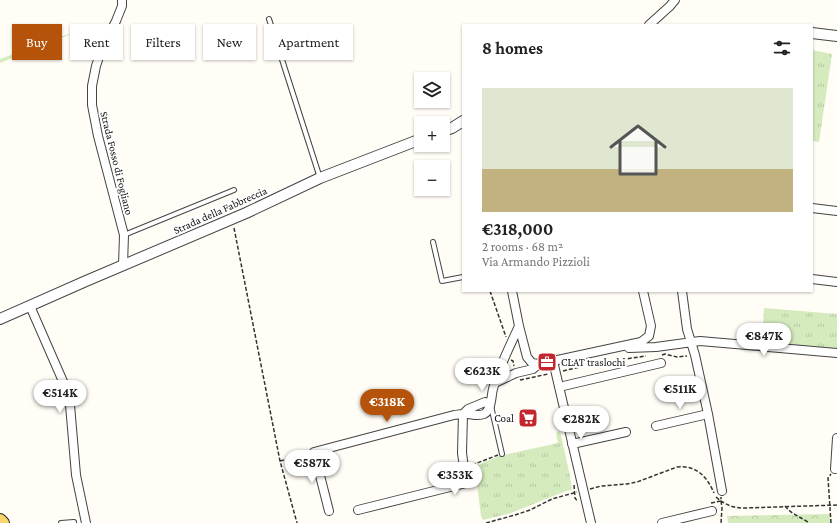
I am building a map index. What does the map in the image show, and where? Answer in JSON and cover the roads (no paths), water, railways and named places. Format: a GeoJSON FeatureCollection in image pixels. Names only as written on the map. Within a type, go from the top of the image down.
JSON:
{"type":"FeatureCollection","features":[{"type":"Feature","properties":{"kind":"main road"},"geometry":{"type":"LineString","coordinates":[[0,520],[3,523]]}},
{"type":"Feature","properties":{"kind":"street","name":"Strada Fosso di Fogliano"},"geometry":{"type":"LineString","coordinates":[[122,0],[122,6],[102,48],[96,66],[92,86],[92,105],[98,136],[124,235],[123,265]]}},
{"type":"Feature","properties":{"kind":"street"},"geometry":{"type":"LineString","coordinates":[[651,24],[675,0]]}},
{"type":"Feature","properties":{"kind":"street"},"geometry":{"type":"LineString","coordinates":[[813,33],[837,36]]}},
{"type":"Feature","properties":{"kind":"street"},"geometry":{"type":"LineString","coordinates":[[450,129],[462,122]]}},
{"type":"Feature","properties":{"kind":"street"},"geometry":{"type":"LineString","coordinates":[[450,130],[462,128]]}},
{"type":"Feature","properties":{"kind":"street","name":"Strada della Fabbreccia"},"geometry":{"type":"LineString","coordinates":[[0,319],[233,218],[320,178],[414,142]]}},
{"type":"Feature","properties":{"kind":"street"},"geometry":{"type":"LineString","coordinates":[[813,208],[837,211]]}},
{"type":"Feature","properties":{"kind":"street"},"geometry":{"type":"LineString","coordinates":[[813,279],[837,282]]}},
{"type":"Feature","properties":{"kind":"street"},"geometry":{"type":"LineString","coordinates":[[512,292],[527,357],[532,363],[539,364],[641,342],[649,336],[651,326],[643,292]]}},
{"type":"Feature","properties":{"kind":"street"},"geometry":{"type":"LineString","coordinates":[[682,292],[687,329],[695,355],[708,414],[722,491]]}},
{"type":"Feature","properties":{"kind":"street"},"geometry":{"type":"LineString","coordinates":[[30,306],[65,386],[70,405],[76,475],[86,523]]}},
{"type":"Feature","properties":{"kind":"street"},"geometry":{"type":"LineString","coordinates":[[329,511],[314,452],[463,414],[483,414],[487,411],[490,404],[498,373],[519,326]]}},
{"type":"Feature","properties":{"kind":"street"},"geometry":{"type":"LineString","coordinates":[[611,348],[656,347],[700,341],[837,353]]}},
{"type":"Feature","properties":{"kind":"street"},"geometry":{"type":"LineString","coordinates":[[553,362],[591,523]]}},
{"type":"Feature","properties":{"kind":"street"},"geometry":{"type":"LineString","coordinates":[[559,387],[661,363]]}},
{"type":"Feature","properties":{"kind":"street"},"geometry":{"type":"LineString","coordinates":[[495,383],[516,373],[533,369],[539,364]]}},
{"type":"Feature","properties":{"kind":"street"},"geometry":{"type":"LineString","coordinates":[[358,510],[466,483],[462,453],[463,414]]}},
{"type":"Feature","properties":{"kind":"street"},"geometry":{"type":"LineString","coordinates":[[656,426],[708,414]]}},
{"type":"Feature","properties":{"kind":"street"},"geometry":{"type":"LineString","coordinates":[[572,444],[626,432]]}},
{"type":"Feature","properties":{"kind":"street"},"geometry":{"type":"LineString","coordinates":[[835,469],[837,438]]}},
{"type":"Feature","properties":{"kind":"street"},"geometry":{"type":"LineString","coordinates":[[662,523],[712,511]]}},
{"type":"Feature","properties":{"kind":"lane"},"geometry":{"type":"LineString","coordinates":[[269,19],[320,178]]}},
{"type":"Feature","properties":{"kind":"lane"},"geometry":{"type":"LineString","coordinates":[[124,235],[234,190]]}},
{"type":"Feature","properties":{"kind":"lane"},"geometry":{"type":"LineString","coordinates":[[433,242],[442,282],[462,277]]}},
{"type":"Feature","properties":{"kind":"lane"},"geometry":{"type":"LineString","coordinates":[[487,362],[490,375],[495,383]]}},
{"type":"Feature","properties":{"kind":"lane"},"geometry":{"type":"LineString","coordinates":[[489,368],[498,373]]}},
{"type":"Feature","properties":{"kind":"lane"},"geometry":{"type":"LineString","coordinates":[[490,404],[502,454]]}},
{"type":"Feature","properties":{"kind":"lane"},"geometry":{"type":"LineString","coordinates":[[61,523],[74,522]]}},
{"type":"Feature","properties":{"kind":"place","name":"CLAT traslochi"},"geometry":{"type":"Point","coordinates":[547,362]}},
{"type":"Feature","properties":{"kind":"place","name":"Coal"},"geometry":{"type":"Point","coordinates":[528,418]}}]}
